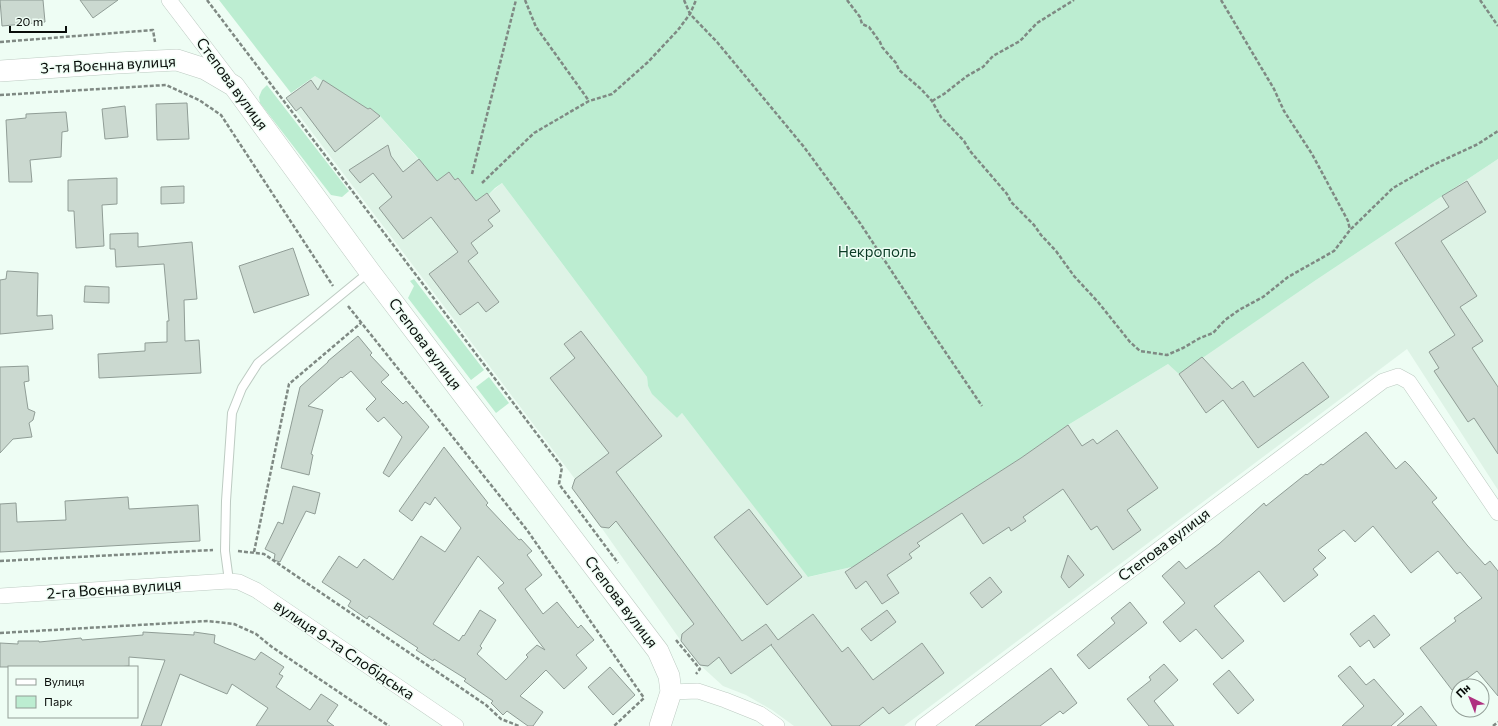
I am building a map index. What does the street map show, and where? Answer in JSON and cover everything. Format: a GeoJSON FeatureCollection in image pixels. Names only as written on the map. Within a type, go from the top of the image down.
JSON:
{"type":"FeatureCollection","features":[{"type":"Feature","properties":{"kind":"street","name":"Степова вулиця"},"geometry":{"type":"LineString","coordinates":[[169,0],[370,272],[658,651],[669,676],[671,692],[660,726]]}},
{"type":"Feature","properties":{"kind":"street","name":"3-тя Воєнна вулиця"},"geometry":{"type":"LineString","coordinates":[[0,71],[157,60],[177,60],[204,69],[234,86]]}},
{"type":"Feature","properties":{"kind":"street","name":"Степова вулиця"},"geometry":{"type":"LineString","coordinates":[[923,726],[1383,381],[1398,376],[1410,382],[1498,513]]}},
{"type":"Feature","properties":{"kind":"street","name":"2-га Воєнна вулиця"},"geometry":{"type":"LineString","coordinates":[[0,596],[229,581]]}},
{"type":"Feature","properties":{"kind":"street","name":"вулиця 9-та Слобідська"},"geometry":{"type":"LineString","coordinates":[[229,581],[239,582],[256,590],[456,726]]}},
{"type":"Feature","properties":{"kind":"street"},"geometry":{"type":"LineString","coordinates":[[671,692],[698,691],[760,714],[778,726]]}},
{"type":"Feature","properties":{"kind":"lane"},"geometry":{"type":"LineString","coordinates":[[229,581],[225,551],[226,501],[232,414],[242,388],[258,363],[370,272]]}},
{"type":"Feature","properties":{"kind":"path"},"geometry":{"type":"LineString","coordinates":[[207,0],[562,467],[559,484],[621,566]]}},
{"type":"Feature","properties":{"kind":"path"},"geometry":{"type":"LineString","coordinates":[[472,174],[516,0]]}},
{"type":"Feature","properties":{"kind":"path"},"geometry":{"type":"LineString","coordinates":[[525,0],[536,27],[589,101]]}},
{"type":"Feature","properties":{"kind":"path"},"geometry":{"type":"LineString","coordinates":[[684,0],[690,14],[717,42],[804,147],[860,223],[982,406]]}},
{"type":"Feature","properties":{"kind":"path"},"geometry":{"type":"LineString","coordinates":[[482,183],[534,133],[589,101],[612,94],[617,90],[648,62],[678,30],[690,14],[696,0]]}},
{"type":"Feature","properties":{"kind":"path"},"geometry":{"type":"LineString","coordinates":[[847,0],[860,17],[862,24],[869,27],[882,47],[896,63],[899,70],[921,89],[932,101],[940,117],[964,141],[970,151],[1007,194],[1011,202],[1034,225],[1056,251],[1074,276],[1098,302],[1130,342],[1140,351],[1167,355],[1213,333],[1225,320],[1239,310],[1264,297],[1288,277],[1334,251],[1350,230],[1393,188],[1433,165],[1478,144],[1498,131]]}},
{"type":"Feature","properties":{"kind":"path"},"geometry":{"type":"LineString","coordinates":[[932,101],[944,94],[967,76],[983,67],[993,56],[1020,41],[1037,23],[1074,0]]}},
{"type":"Feature","properties":{"kind":"path"},"geometry":{"type":"LineString","coordinates":[[1221,0],[1274,89],[1284,111],[1312,154],[1345,214],[1350,230]]}},
{"type":"Feature","properties":{"kind":"path"},"geometry":{"type":"LineString","coordinates":[[1480,0],[1498,26]]}},
{"type":"Feature","properties":{"kind":"path"},"geometry":{"type":"LineString","coordinates":[[0,42],[153,30],[157,60],[166,85]]}},
{"type":"Feature","properties":{"kind":"path"},"geometry":{"type":"LineString","coordinates":[[0,95],[166,85],[199,100],[221,115],[340,296],[527,530],[644,698],[614,726]]}},
{"type":"Feature","properties":{"kind":"path"},"geometry":{"type":"LineString","coordinates":[[254,552],[289,384],[361,323]]}},
{"type":"Feature","properties":{"kind":"path"},"geometry":{"type":"LineString","coordinates":[[0,561],[207,549]]}},
{"type":"Feature","properties":{"kind":"path"},"geometry":{"type":"LineString","coordinates":[[243,552],[264,554],[486,705],[501,718],[519,726]]}},
{"type":"Feature","properties":{"kind":"path"},"geometry":{"type":"LineString","coordinates":[[0,632],[208,621],[234,624],[256,634],[272,647],[389,726]]}},
{"type":"Feature","properties":{"kind":"path"},"geometry":{"type":"LineString","coordinates":[[673,636],[700,669],[693,678],[698,691]]}},
{"type":"Feature","properties":{"kind":"path"},"geometry":{"type":"LineString","coordinates":[[1493,726],[1498,722]]}},
{"type":"Feature","properties":{"kind":"shaded area"},"geometry":{"type":"Polygon","coordinates":[[[315,76],[370,108],[380,116],[425,167],[458,178],[488,195],[502,183],[647,377],[648,386],[677,418],[682,413],[809,577],[856,566],[898,537],[1021,458],[1068,425],[1168,364],[1179,373],[1498,159],[1498,490],[1407,349],[904,726],[794,726],[772,710],[746,695],[723,686],[700,665],[681,641],[572,488],[575,479],[286,98],[315,76]]]}},
{"type":"Feature","properties":{"kind":"green space","name":"Некрополь"},"geometry":{"type":"Polygon","coordinates":[[[219,0],[1498,0],[1498,159],[1316,280],[1179,374],[1168,364],[1068,425],[1021,458],[898,537],[856,566],[808,577],[682,413],[677,418],[652,394],[648,386],[647,377],[502,183],[488,195],[486,194],[476,202],[458,178],[422,194],[425,166],[380,116],[370,108],[368,109],[315,76],[291,93],[219,0]]]}},
{"type":"Feature","properties":{"kind":"green space"},"geometry":{"type":"Polygon","coordinates":[[[267,85],[349,191],[342,197],[331,195],[260,103],[259,97],[262,90],[267,85]]]}},
{"type":"Feature","properties":{"kind":"green space"},"geometry":{"type":"Polygon","coordinates":[[[414,279],[484,370],[471,380],[408,298],[414,286],[410,281],[414,279]]]}},
{"type":"Feature","properties":{"kind":"green space"},"geometry":{"type":"Polygon","coordinates":[[[489,377],[509,403],[496,413],[476,387],[489,377]]]}},
{"type":"Feature","properties":{"kind":"building"},"geometry":{"type":"Polygon","coordinates":[[[0,0],[43,0],[45,22],[2,26],[0,0]]]}},
{"type":"Feature","properties":{"kind":"building"},"geometry":{"type":"Polygon","coordinates":[[[80,0],[118,0],[93,18],[80,0]]]}},
{"type":"Feature","properties":{"kind":"building"},"geometry":{"type":"Polygon","coordinates":[[[311,80],[318,90],[323,80],[368,109],[370,108],[380,116],[335,152],[301,107],[296,111],[286,98],[311,80]]]}},
{"type":"Feature","properties":{"kind":"building"},"geometry":{"type":"Polygon","coordinates":[[[187,103],[189,139],[157,140],[156,104],[187,103]]]}},
{"type":"Feature","properties":{"kind":"building"},"geometry":{"type":"Polygon","coordinates":[[[125,106],[128,137],[105,139],[102,109],[125,106]]]}},
{"type":"Feature","properties":{"kind":"building"},"geometry":{"type":"Polygon","coordinates":[[[66,112],[68,131],[62,132],[61,157],[30,160],[32,182],[9,182],[6,120],[26,118],[26,114],[66,112]]]}},
{"type":"Feature","properties":{"kind":"building"},"geometry":{"type":"Polygon","coordinates":[[[388,145],[391,156],[403,172],[419,159],[437,181],[449,172],[455,180],[458,178],[476,201],[487,193],[500,211],[488,220],[493,226],[471,243],[478,253],[468,261],[499,302],[486,312],[478,302],[460,315],[429,274],[458,252],[431,217],[403,239],[379,208],[392,197],[373,173],[360,183],[349,170],[388,145]]]}},
{"type":"Feature","properties":{"kind":"building"},"geometry":{"type":"Polygon","coordinates":[[[117,178],[117,204],[102,205],[104,246],[76,248],[74,211],[68,211],[68,180],[117,178]]]}},
{"type":"Feature","properties":{"kind":"building"},"geometry":{"type":"Polygon","coordinates":[[[1467,181],[1486,212],[1441,241],[1477,296],[1460,307],[1483,341],[1472,348],[1498,387],[1498,454],[1474,418],[1468,422],[1434,371],[1439,368],[1429,352],[1455,335],[1395,243],[1449,207],[1442,196],[1467,181]]]}},
{"type":"Feature","properties":{"kind":"building"},"geometry":{"type":"Polygon","coordinates":[[[184,186],[184,203],[161,204],[161,187],[184,186]]]}},
{"type":"Feature","properties":{"kind":"building"},"geometry":{"type":"Polygon","coordinates":[[[138,233],[138,247],[192,242],[197,299],[184,300],[185,341],[199,340],[201,373],[99,378],[98,354],[145,351],[145,343],[167,342],[167,321],[169,321],[164,264],[116,267],[115,249],[110,249],[110,234],[138,233]]]}},
{"type":"Feature","properties":{"kind":"building"},"geometry":{"type":"Polygon","coordinates":[[[293,248],[309,295],[254,313],[239,266],[293,248]]]}},
{"type":"Feature","properties":{"kind":"building"},"geometry":{"type":"Polygon","coordinates":[[[7,271],[38,273],[37,316],[52,315],[53,329],[0,334],[0,280],[6,279],[7,271]]]}},
{"type":"Feature","properties":{"kind":"building"},"geometry":{"type":"Polygon","coordinates":[[[85,286],[109,287],[109,303],[84,302],[85,286]]]}},
{"type":"Feature","properties":{"kind":"building"},"geometry":{"type":"Polygon","coordinates":[[[581,331],[662,436],[616,472],[742,641],[766,624],[778,640],[813,614],[842,652],[848,647],[873,680],[922,643],[944,673],[889,714],[883,707],[859,726],[832,726],[771,645],[772,644],[731,674],[719,657],[708,666],[700,665],[681,641],[682,634],[694,624],[616,521],[609,528],[601,527],[572,488],[575,479],[609,453],[550,378],[575,358],[564,344],[581,331]]]}},
{"type":"Feature","properties":{"kind":"building"},"geometry":{"type":"Polygon","coordinates":[[[358,336],[372,353],[370,355],[389,375],[381,382],[403,404],[406,401],[429,427],[389,477],[383,473],[402,437],[384,417],[378,422],[366,409],[376,399],[351,371],[342,378],[341,377],[308,406],[323,410],[311,454],[313,455],[309,475],[281,468],[300,387],[358,336]]]}},
{"type":"Feature","properties":{"kind":"building"},"geometry":{"type":"Polygon","coordinates":[[[1202,357],[1232,389],[1243,381],[1254,397],[1303,362],[1329,397],[1258,448],[1223,400],[1206,413],[1179,374],[1202,357]]]}},
{"type":"Feature","properties":{"kind":"building"},"geometry":{"type":"Polygon","coordinates":[[[28,366],[29,381],[24,382],[28,409],[35,412],[33,420],[29,423],[32,437],[13,439],[0,453],[0,367],[28,366]]]}},
{"type":"Feature","properties":{"kind":"building"},"geometry":{"type":"Polygon","coordinates":[[[1068,425],[1082,446],[1093,439],[1097,444],[1117,430],[1158,488],[1127,510],[1141,530],[1113,550],[1097,526],[1091,530],[1063,489],[1023,517],[1026,521],[1011,531],[1009,527],[983,544],[962,513],[917,543],[920,546],[909,554],[912,558],[887,575],[899,593],[882,604],[866,581],[856,589],[845,572],[1021,458],[1068,425]]]}},
{"type":"Feature","properties":{"kind":"building"},"geometry":{"type":"Polygon","coordinates":[[[1366,432],[1396,469],[1405,461],[1410,466],[1437,498],[1432,502],[1467,545],[1485,565],[1490,561],[1498,571],[1498,696],[1490,686],[1490,678],[1483,678],[1477,671],[1468,678],[1450,678],[1450,687],[1420,648],[1456,621],[1454,618],[1482,598],[1460,572],[1457,574],[1438,551],[1411,573],[1373,526],[1355,542],[1344,530],[1318,550],[1326,558],[1313,569],[1318,575],[1284,602],[1259,571],[1214,606],[1244,641],[1222,659],[1196,629],[1180,642],[1163,622],[1185,603],[1162,576],[1179,561],[1186,569],[1219,544],[1264,503],[1266,506],[1306,474],[1307,475],[1321,464],[1323,465],[1366,432]]]}},
{"type":"Feature","properties":{"kind":"building"},"geometry":{"type":"Polygon","coordinates":[[[444,447],[488,503],[486,505],[519,540],[521,539],[532,551],[527,555],[542,575],[525,589],[543,614],[557,602],[578,628],[581,625],[594,640],[576,655],[587,668],[564,689],[546,670],[520,696],[543,712],[533,726],[528,726],[507,711],[503,715],[491,703],[493,701],[464,681],[466,679],[434,659],[433,661],[416,650],[418,648],[369,616],[367,619],[348,606],[351,601],[322,582],[339,556],[357,568],[364,559],[393,580],[421,536],[445,552],[461,528],[435,497],[430,505],[425,502],[412,521],[399,511],[444,447]],[[478,556],[433,624],[459,641],[463,635],[464,636],[480,610],[496,620],[480,646],[482,648],[477,654],[506,680],[528,657],[526,655],[537,645],[545,650],[498,588],[504,583],[478,556]]]}},
{"type":"Feature","properties":{"kind":"building"},"geometry":{"type":"Polygon","coordinates":[[[293,486],[320,493],[315,514],[306,511],[280,562],[274,560],[275,554],[265,549],[278,522],[283,524],[293,486]]]}},
{"type":"Feature","properties":{"kind":"building"},"geometry":{"type":"Polygon","coordinates":[[[128,497],[129,509],[198,505],[200,541],[0,552],[0,504],[16,503],[17,522],[66,520],[65,501],[128,497]]]}},
{"type":"Feature","properties":{"kind":"building"},"geometry":{"type":"Polygon","coordinates":[[[749,509],[802,577],[767,605],[714,537],[749,509]]]}},
{"type":"Feature","properties":{"kind":"building"},"geometry":{"type":"Polygon","coordinates":[[[1068,555],[1084,575],[1069,588],[1061,577],[1068,555]]]}},
{"type":"Feature","properties":{"kind":"building"},"geometry":{"type":"Polygon","coordinates":[[[990,577],[1002,592],[982,608],[970,593],[990,577]]]}},
{"type":"Feature","properties":{"kind":"building"},"geometry":{"type":"Polygon","coordinates":[[[1130,602],[1147,623],[1089,669],[1077,655],[1115,623],[1111,618],[1130,602]]]}},
{"type":"Feature","properties":{"kind":"building"},"geometry":{"type":"Polygon","coordinates":[[[887,610],[896,622],[871,641],[861,629],[887,610]]]}},
{"type":"Feature","properties":{"kind":"building"},"geometry":{"type":"Polygon","coordinates":[[[1374,615],[1390,635],[1374,648],[1369,640],[1360,647],[1350,634],[1374,615]]]}},
{"type":"Feature","properties":{"kind":"building"},"geometry":{"type":"Polygon","coordinates":[[[143,632],[194,635],[194,632],[215,635],[214,643],[255,660],[261,652],[284,667],[279,674],[283,676],[276,687],[310,710],[321,694],[338,705],[327,721],[334,726],[256,726],[268,708],[232,684],[227,694],[180,674],[161,726],[141,726],[165,660],[129,657],[129,666],[0,667],[0,643],[18,644],[18,641],[39,642],[81,638],[82,640],[143,635],[143,632]]]}},
{"type":"Feature","properties":{"kind":"building"},"geometry":{"type":"Polygon","coordinates":[[[1164,664],[1178,680],[1154,701],[1174,726],[1149,726],[1127,699],[1151,680],[1149,677],[1164,664]]]}},
{"type":"Feature","properties":{"kind":"building"},"geometry":{"type":"Polygon","coordinates":[[[1350,666],[1366,685],[1374,679],[1404,714],[1391,726],[1342,726],[1364,706],[1338,676],[1350,666]]]}},
{"type":"Feature","properties":{"kind":"building"},"geometry":{"type":"Polygon","coordinates":[[[610,667],[635,695],[613,715],[588,687],[610,667]]]}},
{"type":"Feature","properties":{"kind":"building"},"geometry":{"type":"Polygon","coordinates":[[[1051,668],[1077,703],[1063,714],[1060,711],[1040,726],[975,726],[1051,668]]]}},
{"type":"Feature","properties":{"kind":"building"},"geometry":{"type":"Polygon","coordinates":[[[1229,670],[1254,700],[1238,714],[1213,684],[1229,670]]]}},
{"type":"Feature","properties":{"kind":"building"},"geometry":{"type":"Polygon","coordinates":[[[1421,706],[1437,726],[1397,726],[1421,706]]]}}]}
